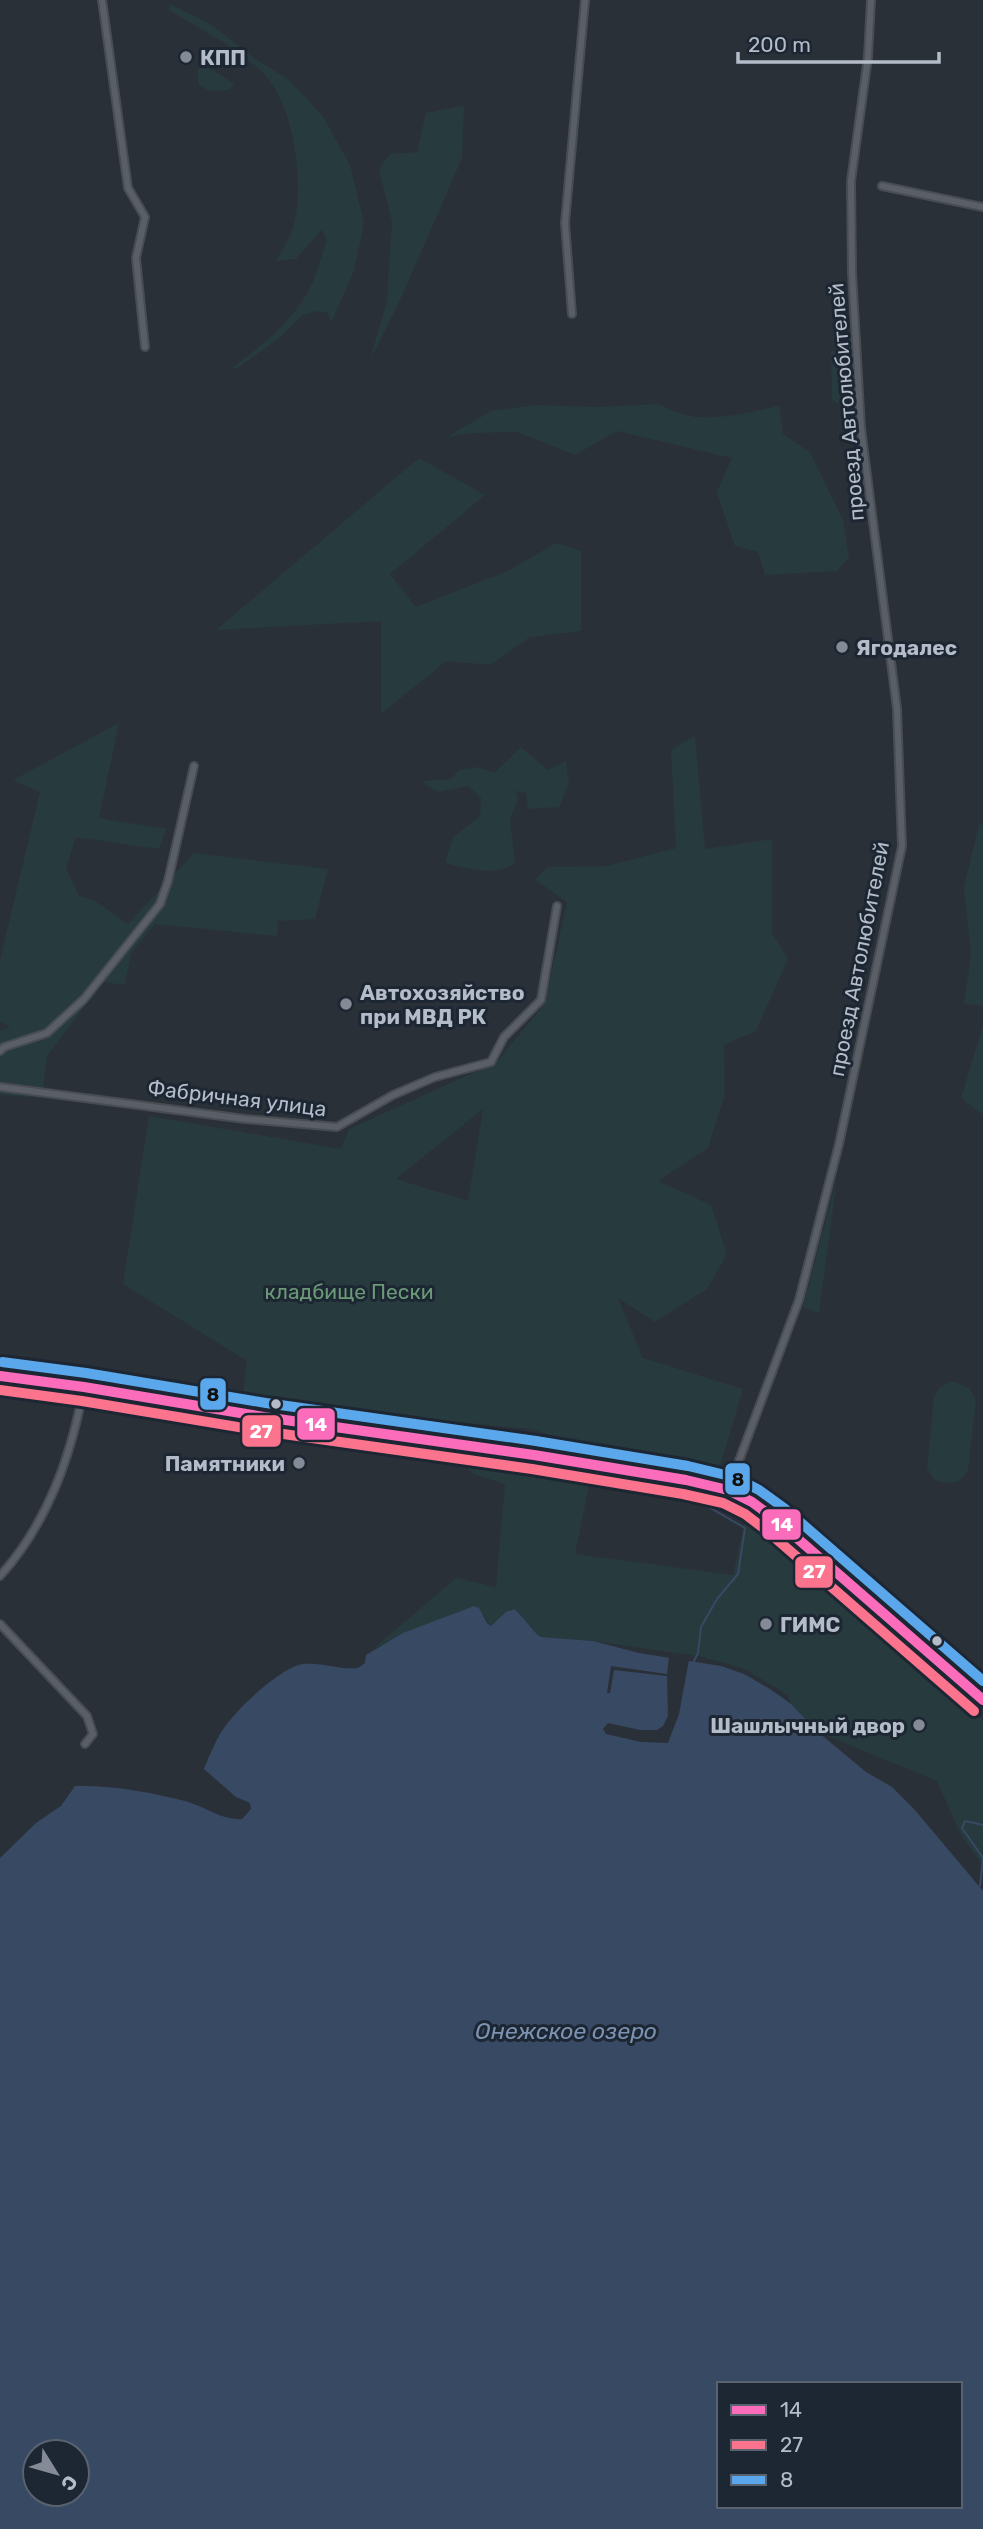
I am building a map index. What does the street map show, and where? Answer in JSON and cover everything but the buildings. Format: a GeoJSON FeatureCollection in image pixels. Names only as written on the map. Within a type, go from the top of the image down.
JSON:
{"type":"FeatureCollection","features":[{"type":"Feature","properties":{"kind":"main road"},"geometry":{"type":"LineString","coordinates":[[0,1376],[534,1455],[686,1480],[728,1490],[752,1502],[775,1519],[983,1700]]}},
{"type":"Feature","properties":{"kind":"street"},"geometry":{"type":"LineString","coordinates":[[102,0],[128,188],[145,217],[136,258],[145,347]]}},
{"type":"Feature","properties":{"kind":"street"},"geometry":{"type":"LineString","coordinates":[[572,314],[565,223],[585,0]]}},
{"type":"Feature","properties":{"kind":"street","name":"проезд Автолюбителей"},"geometry":{"type":"LineString","coordinates":[[728,1490],[799,1300],[839,1144],[902,846],[897,709],[861,428],[850,245],[851,181],[868,57],[871,0]]}},
{"type":"Feature","properties":{"kind":"street"},"geometry":{"type":"LineString","coordinates":[[882,186],[983,207]]}},
{"type":"Feature","properties":{"kind":"street"},"geometry":{"type":"LineString","coordinates":[[0,1051],[4,1047],[47,1033],[84,999],[160,904],[168,881],[194,766]]}},
{"type":"Feature","properties":{"kind":"street","name":"Фабричная улица"},"geometry":{"type":"LineString","coordinates":[[0,1087],[245,1119],[337,1127],[393,1096],[435,1077],[491,1062],[504,1037],[541,1000],[557,906]]}},
{"type":"Feature","properties":{"kind":"street"},"geometry":{"type":"LineString","coordinates":[[0,1576],[38,1524],[59,1481],[75,1435],[84,1387]]}},
{"type":"Feature","properties":{"kind":"street"},"geometry":{"type":"LineString","coordinates":[[0,1624],[87,1716],[93,1734],[85,1744]]}},
{"type":"Feature","properties":{"kind":"green space"},"geometry":{"type":"Polygon","coordinates":[[[170,4],[212,25],[257,60],[288,79],[322,115],[350,165],[364,223],[354,271],[331,323],[328,313],[317,311],[301,316],[278,339],[238,368],[230,369],[273,335],[300,304],[314,279],[327,240],[321,230],[296,259],[275,261],[293,228],[298,191],[294,147],[283,105],[274,87],[253,64],[169,10],[170,4]]]}},
{"type":"Feature","properties":{"kind":"green space"},"geometry":{"type":"Polygon","coordinates":[[[197,70],[213,70],[234,84],[229,90],[209,91],[199,85],[197,70]]]}},
{"type":"Feature","properties":{"kind":"green space"},"geometry":{"type":"Polygon","coordinates":[[[464,106],[462,158],[401,298],[370,360],[387,301],[392,222],[379,169],[390,154],[417,152],[426,113],[464,106]]]}},
{"type":"Feature","properties":{"kind":"green space"},"geometry":{"type":"Polygon","coordinates":[[[852,334],[850,394],[843,406],[832,400],[831,351],[846,351],[845,335],[852,334]]]}},
{"type":"Feature","properties":{"kind":"green space"},"geometry":{"type":"Polygon","coordinates":[[[660,404],[688,416],[703,417],[734,415],[779,406],[783,434],[810,452],[843,520],[849,558],[837,571],[765,575],[758,552],[735,546],[717,492],[732,458],[617,431],[575,455],[517,432],[473,433],[447,437],[491,411],[537,405],[596,407],[660,404]]]}},
{"type":"Feature","properties":{"kind":"green space"},"geometry":{"type":"Polygon","coordinates":[[[419,458],[485,495],[390,574],[416,607],[508,571],[556,543],[581,551],[581,631],[530,637],[490,665],[446,661],[381,714],[381,621],[216,630],[419,458]]]}},
{"type":"Feature","properties":{"kind":"green space"},"geometry":{"type":"Polygon","coordinates":[[[119,723],[99,818],[166,829],[159,849],[76,837],[66,868],[79,896],[95,901],[128,924],[194,853],[328,869],[315,919],[278,921],[277,936],[155,924],[131,953],[125,985],[103,982],[47,1056],[42,1098],[0,1095],[0,1031],[10,1027],[0,1021],[0,960],[40,792],[13,780],[119,723]]]}},
{"type":"Feature","properties":{"kind":"green space","name":"кладбище Пески"},"geometry":{"type":"Polygon","coordinates":[[[695,736],[705,849],[772,839],[772,933],[788,959],[756,1031],[724,1045],[725,1094],[708,1148],[658,1181],[711,1205],[727,1254],[707,1289],[655,1322],[618,1298],[643,1358],[743,1389],[714,1487],[532,1429],[242,1402],[247,1361],[123,1284],[149,1116],[341,1149],[349,1129],[497,1062],[545,1003],[567,902],[535,880],[548,867],[607,866],[676,848],[671,750],[695,736]],[[483,1109],[396,1179],[468,1201],[483,1109]]]}},
{"type":"Feature","properties":{"kind":"green space"},"geometry":{"type":"Polygon","coordinates":[[[521,747],[548,770],[566,761],[569,783],[559,807],[528,809],[526,793],[516,791],[518,799],[510,820],[515,863],[499,870],[490,870],[445,863],[453,837],[480,816],[481,798],[468,786],[437,792],[422,781],[450,779],[460,770],[478,767],[494,773],[521,747]]]}},
{"type":"Feature","properties":{"kind":"green space"},"geometry":{"type":"Polygon","coordinates":[[[983,823],[983,1006],[964,1004],[971,955],[964,887],[979,825],[983,823]]]}},
{"type":"Feature","properties":{"kind":"green space"},"geometry":{"type":"Polygon","coordinates":[[[983,1025],[983,1115],[961,1098],[983,1025]]]}},
{"type":"Feature","properties":{"kind":"green space"},"geometry":{"type":"Polygon","coordinates":[[[837,1178],[819,1313],[803,1307],[837,1178]]]}},
{"type":"Feature","properties":{"kind":"green space"},"geometry":{"type":"Polygon","coordinates":[[[952,1381],[969,1388],[976,1400],[968,1470],[958,1481],[946,1483],[935,1480],[927,1468],[934,1398],[939,1388],[952,1381]]]}},
{"type":"Feature","properties":{"kind":"green space"},"geometry":{"type":"Polygon","coordinates":[[[429,1454],[532,1474],[590,1481],[575,1554],[733,1575],[746,1516],[765,1529],[983,1720],[983,1866],[961,1835],[937,1781],[818,1732],[791,1704],[788,1695],[743,1668],[698,1656],[593,1641],[541,1637],[520,1614],[511,1609],[491,1626],[476,1606],[373,1649],[456,1578],[496,1587],[505,1484],[476,1475],[462,1465],[440,1460],[423,1462],[413,1455],[429,1454]]]}},
{"type":"Feature","properties":{"kind":"water","name":"Онежское озеро"},"geometry":{"type":"Polygon","coordinates":[[[474,1606],[479,1608],[491,1626],[506,1612],[514,1609],[541,1637],[593,1641],[639,1653],[721,1666],[744,1674],[791,1704],[818,1732],[866,1772],[892,1787],[983,1891],[983,2529],[0,2529],[0,1858],[36,1823],[61,1806],[75,1786],[144,1792],[185,1801],[228,1818],[242,1819],[251,1809],[250,1803],[236,1797],[204,1769],[226,1725],[269,1682],[293,1667],[310,1664],[358,1668],[365,1663],[366,1655],[403,1633],[474,1606]]]}},
{"type":"Feature","properties":{"kind":"pier"},"geometry":{"type":"Polygon","coordinates":[[[669,1657],[689,1660],[679,1714],[668,1743],[641,1742],[606,1734],[603,1729],[608,1723],[640,1730],[657,1730],[663,1726],[668,1716],[667,1676],[614,1670],[610,1693],[607,1693],[611,1666],[667,1674],[669,1657]]]}},
{"type":"Feature","properties":{"kind":"waterway"},"geometry":{"type":"LineString","coordinates":[[688,1495],[745,1528],[738,1574],[717,1599],[701,1627],[698,1653],[694,1661]]}},
{"type":"Feature","properties":{"kind":"waterway"},"geometry":{"type":"LineString","coordinates":[[980,1886],[983,1858],[962,1828],[965,1821],[983,1825]]}},
{"type":"Feature","properties":{"kind":"transit line","name":"8"},"geometry":{"type":"LineString","coordinates":[[2,1362],[536,1441],[688,1466],[734,1477],[759,1490],[784,1508],[983,1681]]}},
{"type":"Feature","properties":{"kind":"transit line","name":"14"},"geometry":{"type":"LineString","coordinates":[[0,1376],[534,1455],[686,1480],[728,1490],[752,1502],[775,1519],[983,1700]]}},
{"type":"Feature","properties":{"kind":"transit line","name":"27"},"geometry":{"type":"LineString","coordinates":[[0,1390],[532,1469],[723,1503],[745,1514],[766,1530],[974,1711]]}},
{"type":"Feature","properties":{"kind":"place","name":"КПП"},"geometry":{"type":"Point","coordinates":[186,57]}},
{"type":"Feature","properties":{"kind":"place","name":"Ягодалес"},"geometry":{"type":"Point","coordinates":[842,647]}},
{"type":"Feature","properties":{"kind":"place","name":"Автохозяйство при МВД РК"},"geometry":{"type":"Point","coordinates":[346,1004]}},
{"type":"Feature","properties":{"kind":"place","name":"Памятники"},"geometry":{"type":"Point","coordinates":[299,1463]}},
{"type":"Feature","properties":{"kind":"place","name":"ГИМС"},"geometry":{"type":"Point","coordinates":[766,1624]}},
{"type":"Feature","properties":{"kind":"place","name":"Шашлычный двор"},"geometry":{"type":"Point","coordinates":[919,1725]}}]}
